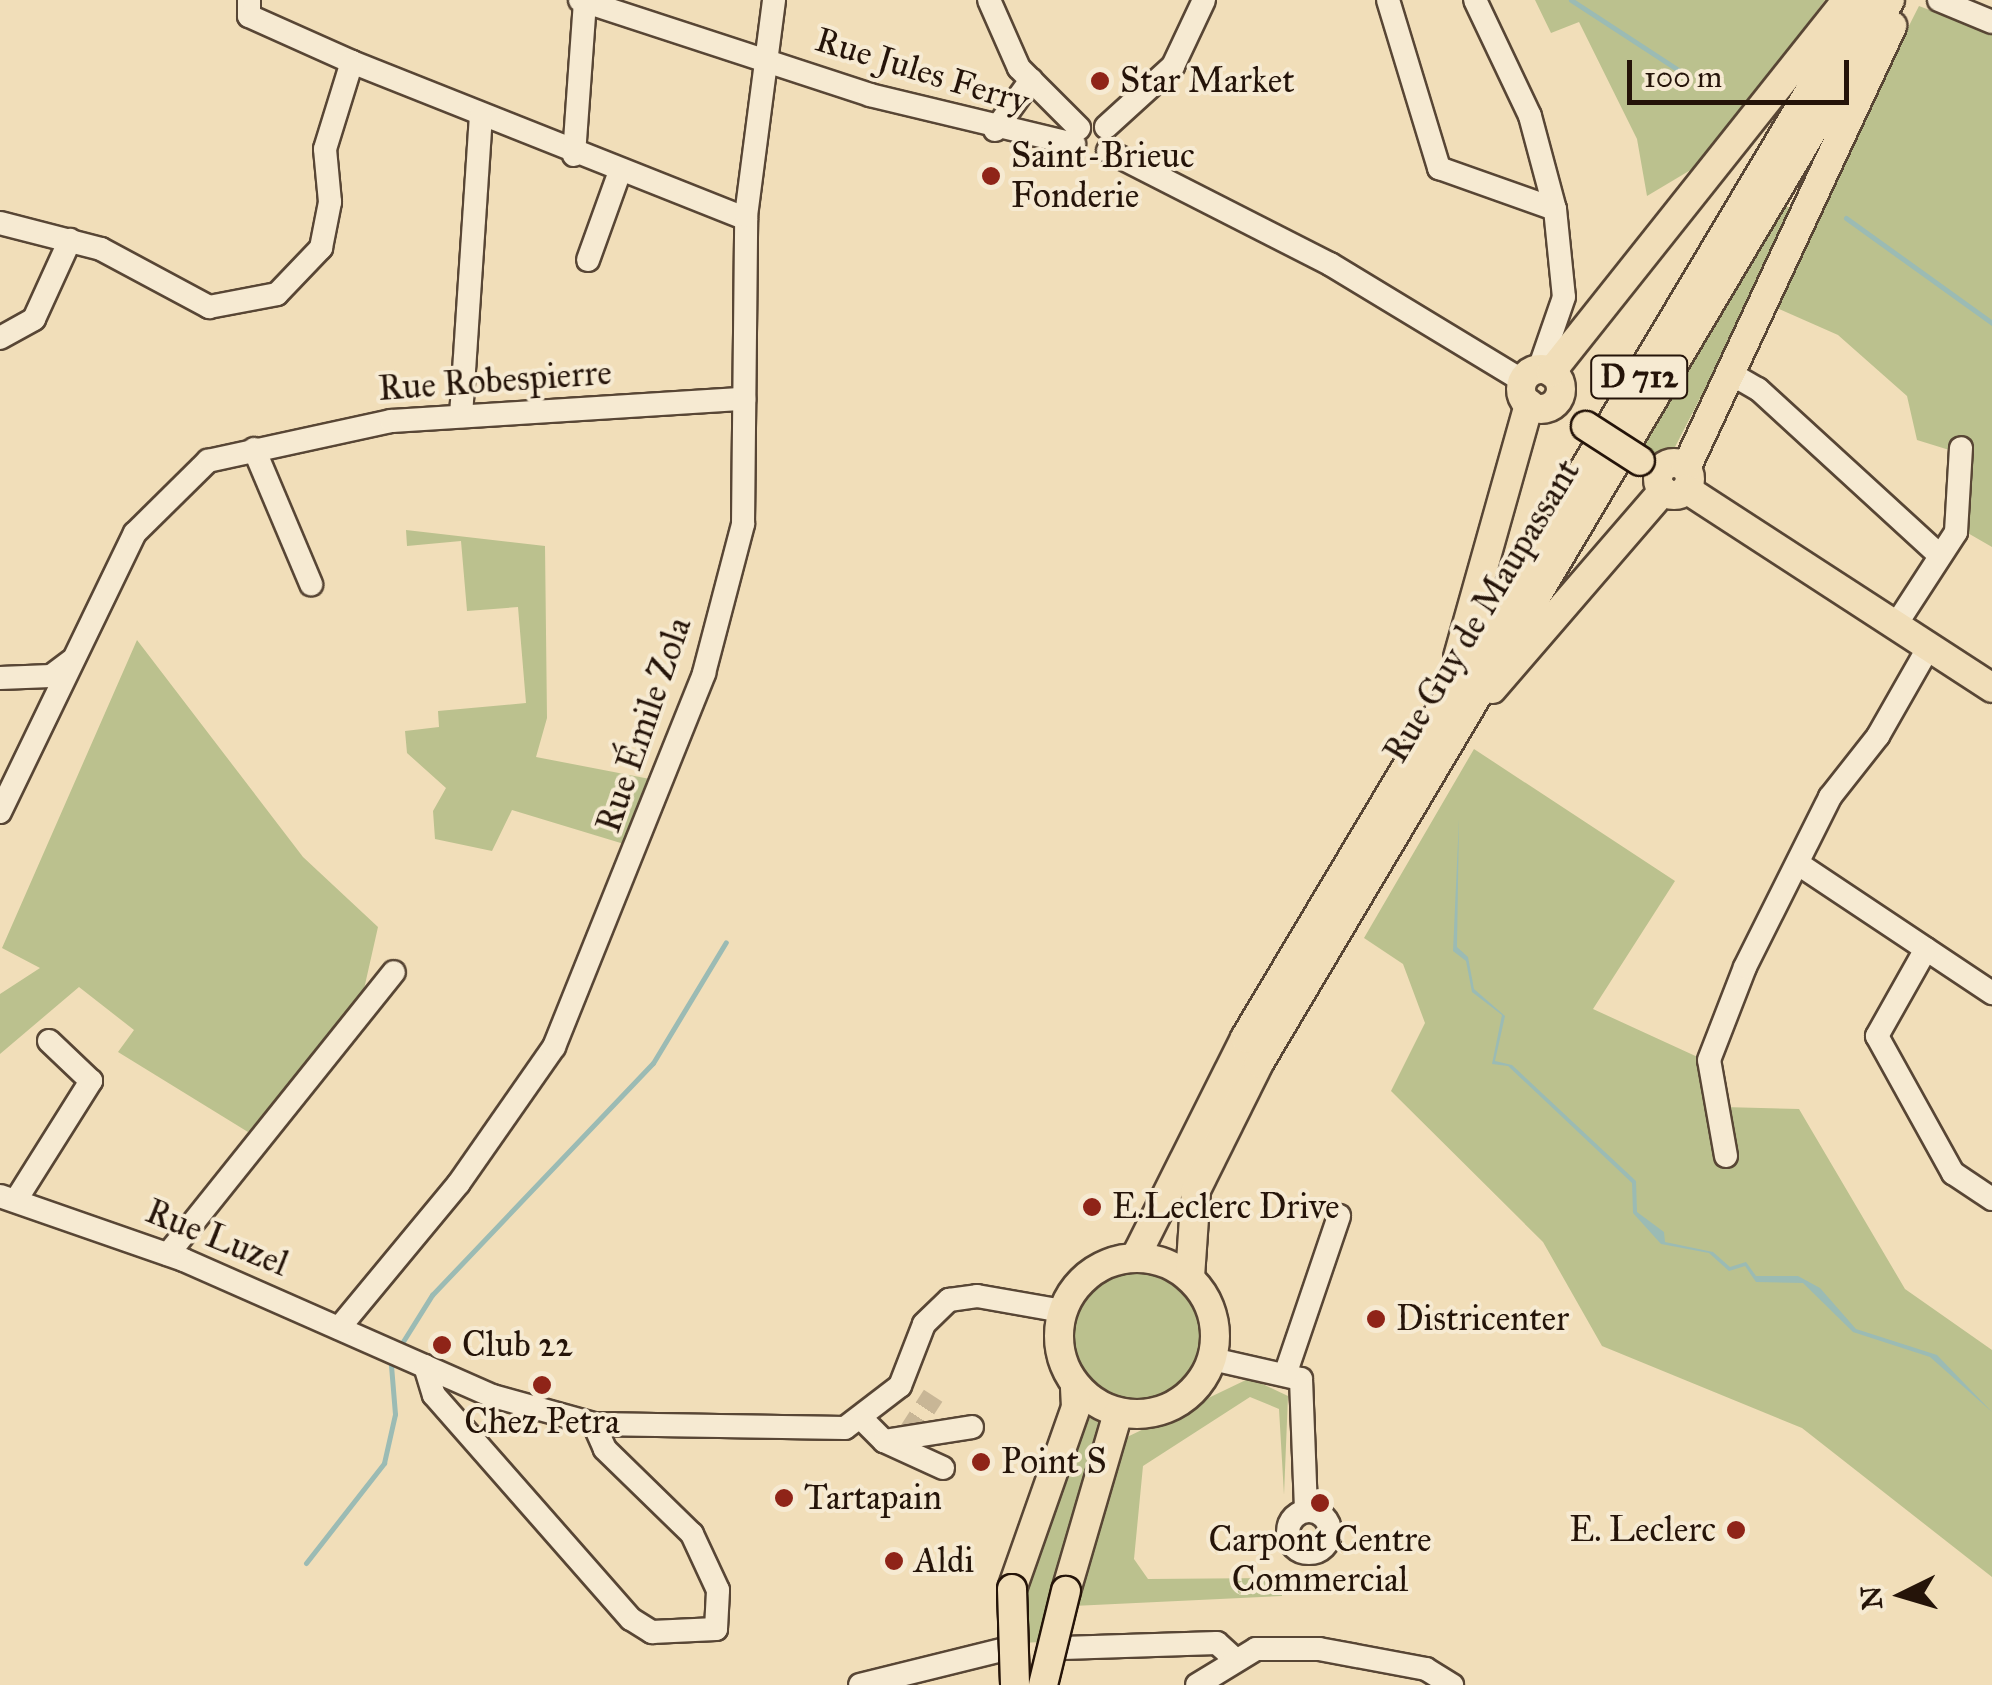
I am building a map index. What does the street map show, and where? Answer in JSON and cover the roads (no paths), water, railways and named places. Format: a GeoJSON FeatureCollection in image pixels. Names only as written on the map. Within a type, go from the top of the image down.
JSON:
{"type":"FeatureCollection","features":[{"type":"Feature","properties":{"kind":"main road"},"geometry":{"type":"LineString","coordinates":[[1414,755],[1466,638],[1539,386],[1847,0]]}},
{"type":"Feature","properties":{"kind":"main road","name":"Rue Guy de Maupassant"},"geometry":{"type":"LineString","coordinates":[[1136,1256],[1244,1038],[1864,0]]}},
{"type":"Feature","properties":{"kind":"main road","name":"Rue Guy de Maupassant"},"geometry":{"type":"LineString","coordinates":[[1190,1277],[1187,1218],[1220,1136],[1470,703],[1890,0]]}},
{"type":"Feature","properties":{"kind":"main road"},"geometry":{"type":"LineString","coordinates":[[1470,703],[1500,680],[1667,476],[1728,372],[1905,0]]}},
{"type":"Feature","properties":{"kind":"main road"},"geometry":{"type":"LineString","coordinates":[[1539,386],[1586,426],[1898,623],[1992,688]]}},
{"type":"Feature","properties":{"kind":"main road"},"geometry":{"type":"LineString","coordinates":[[1015,1685],[1012,1589],[1076,1407],[1075,1385],[1062,1362],[1062,1312],[1090,1272],[1136,1256],[1190,1277],[1213,1315],[1212,1359],[1175,1404],[1118,1412],[1075,1385]]}},
{"type":"Feature","properties":{"kind":"main road"},"geometry":{"type":"LineString","coordinates":[[1043,1685],[1118,1412]]}},
{"type":"Feature","properties":{"kind":"street","name":"Rue Émile Zola"},"geometry":{"type":"LineString","coordinates":[[339,1328],[459,1183],[554,1047],[709,654],[743,524],[746,219],[774,0]]}},
{"type":"Feature","properties":{"kind":"street"},"geometry":{"type":"LineString","coordinates":[[989,0],[1031,80],[1076,136]]}},
{"type":"Feature","properties":{"kind":"street"},"geometry":{"type":"LineString","coordinates":[[1107,139],[1173,66],[1204,0]]}},
{"type":"Feature","properties":{"kind":"street"},"geometry":{"type":"LineString","coordinates":[[1388,0],[1439,168],[1556,209]]}},
{"type":"Feature","properties":{"kind":"street"},"geometry":{"type":"LineString","coordinates":[[1476,0],[1530,116],[1556,209],[1564,297],[1539,386]]}},
{"type":"Feature","properties":{"kind":"street","name":"Rue Jules Ferry"},"geometry":{"type":"LineString","coordinates":[[582,1],[995,130],[1107,139],[1539,386]]}},
{"type":"Feature","properties":{"kind":"street"},"geometry":{"type":"LineString","coordinates":[[574,155],[582,1]]}},
{"type":"Feature","properties":{"kind":"street"},"geometry":{"type":"LineString","coordinates":[[1944,2],[1992,22]]}},
{"type":"Feature","properties":{"kind":"street"},"geometry":{"type":"LineString","coordinates":[[249,8],[352,62],[619,174],[746,219]]}},
{"type":"Feature","properties":{"kind":"street"},"geometry":{"type":"LineString","coordinates":[[0,222],[70,240],[209,307],[298,282],[328,227],[325,149],[352,62]]}},
{"type":"Feature","properties":{"kind":"street"},"geometry":{"type":"LineString","coordinates":[[995,130],[1031,80]]}},
{"type":"Feature","properties":{"kind":"street"},"geometry":{"type":"LineString","coordinates":[[462,416],[481,116]]}},
{"type":"Feature","properties":{"kind":"street","name":"Rue Jules Ferry"},"geometry":{"type":"LineString","coordinates":[[1076,136],[1092,159],[1107,139]]}},
{"type":"Feature","properties":{"kind":"street"},"geometry":{"type":"LineString","coordinates":[[588,260],[619,174]]}},
{"type":"Feature","properties":{"kind":"street"},"geometry":{"type":"LineString","coordinates":[[0,338],[34,319],[70,240]]}},
{"type":"Feature","properties":{"kind":"street"},"geometry":{"type":"LineString","coordinates":[[1728,372],[1758,388],[1939,555]]}},
{"type":"Feature","properties":{"kind":"street","name":"Rue Robespierre"},"geometry":{"type":"LineString","coordinates":[[0,812],[72,660],[152,511],[192,470],[254,449],[462,416],[744,399]]}},
{"type":"Feature","properties":{"kind":"street"},"geometry":{"type":"LineString","coordinates":[[1898,623],[1956,532],[1960,448]]}},
{"type":"Feature","properties":{"kind":"street"},"geometry":{"type":"LineString","coordinates":[[254,449],[312,584]]}},
{"type":"Feature","properties":{"kind":"street"},"geometry":{"type":"LineString","coordinates":[[1726,1156],[1709,1060],[1830,796],[1878,736],[1930,644]]}},
{"type":"Feature","properties":{"kind":"street"},"geometry":{"type":"LineString","coordinates":[[0,678],[51,676],[72,660]]}},
{"type":"Feature","properties":{"kind":"street"},"geometry":{"type":"LineString","coordinates":[[1800,865],[1992,993]]}},
{"type":"Feature","properties":{"kind":"street"},"geometry":{"type":"LineString","coordinates":[[1926,949],[1877,1036],[1953,1172],[1992,1198]]}},
{"type":"Feature","properties":{"kind":"street"},"geometry":{"type":"LineString","coordinates":[[168,1254],[394,972]]}},
{"type":"Feature","properties":{"kind":"street"},"geometry":{"type":"LineString","coordinates":[[8,1198],[91,1082],[49,1041]]}},
{"type":"Feature","properties":{"kind":"street","name":"Rue Luzel"},"geometry":{"type":"LineString","coordinates":[[8,1198],[168,1254],[527,1409],[594,1424],[821,1433],[863,1420]]}},
{"type":"Feature","properties":{"kind":"street"},"geometry":{"type":"LineString","coordinates":[[1286,1372],[1339,1216]]}},
{"type":"Feature","properties":{"kind":"street"},"geometry":{"type":"LineString","coordinates":[[944,1468],[884,1441],[863,1420],[900,1386],[924,1324],[950,1300],[978,1296],[1062,1312]]}},
{"type":"Feature","properties":{"kind":"street"},"geometry":{"type":"LineString","coordinates":[[1212,1359],[1286,1372],[1303,1390],[1306,1511]]}},
{"type":"Feature","properties":{"kind":"street"},"geometry":{"type":"LineString","coordinates":[[414,1361],[434,1395],[631,1619],[652,1632],[716,1630],[718,1590],[692,1534],[605,1449],[594,1424]]}},
{"type":"Feature","properties":{"kind":"street"},"geometry":{"type":"LineString","coordinates":[[884,1441],[972,1427]]}},
{"type":"Feature","properties":{"kind":"street"},"geometry":{"type":"LineString","coordinates":[[1062,1648],[1218,1643],[1235,1660]]}},
{"type":"Feature","properties":{"kind":"street"},"geometry":{"type":"LineString","coordinates":[[860,1685],[1006,1649]]}},
{"type":"Feature","properties":{"kind":"street"},"geometry":{"type":"LineString","coordinates":[[1198,1685],[1256,1649],[1319,1649],[1426,1669],[1452,1685]]}},
{"type":"Feature","properties":{"kind":"water"},"geometry":{"type":"Polygon","coordinates":[[[1459,819],[1457,947],[1468,957],[1474,989],[1505,1016],[1495,1061],[1512,1065],[1636,1181],[1637,1212],[1664,1232],[1665,1242],[1713,1252],[1730,1267],[1746,1262],[1756,1276],[1798,1276],[1820,1288],[1856,1329],[1937,1355],[1992,1412],[1930,1357],[1853,1332],[1803,1283],[1756,1282],[1745,1266],[1729,1271],[1709,1253],[1661,1244],[1633,1213],[1632,1183],[1508,1066],[1492,1064],[1502,1015],[1472,992],[1466,961],[1453,951],[1459,819]]]}},
{"type":"Feature","properties":{"kind":"waterway"},"geometry":{"type":"LineString","coordinates":[[1571,0],[1680,71]]}},
{"type":"Feature","properties":{"kind":"waterway"},"geometry":{"type":"LineString","coordinates":[[1846,218],[1992,323]]}},
{"type":"Feature","properties":{"kind":"waterway"},"geometry":{"type":"LineString","coordinates":[[402,1343],[432,1295],[653,1063],[726,942]]}},
{"type":"Feature","properties":{"kind":"waterway"},"geometry":{"type":"LineString","coordinates":[[306,1563],[384,1463],[395,1414],[391,1365]]}},
{"type":"Feature","properties":{"kind":"tunnel"},"geometry":{"type":"LineString","coordinates":[[907,1436],[933,1396]]}},
{"type":"Feature","properties":{"kind":"tunnel"},"geometry":{"type":"LineString","coordinates":[[1006,1649],[1063,1648]]}},
{"type":"Feature","properties":{"kind":"place","name":"Star Market"},"geometry":{"type":"Point","coordinates":[1100,81]}},
{"type":"Feature","properties":{"kind":"place","name":"Saint-Brieuc Fonderie"},"geometry":{"type":"Point","coordinates":[991,176]}},
{"type":"Feature","properties":{"kind":"place","name":"E.Leclerc Drive"},"geometry":{"type":"Point","coordinates":[1092,1207]}},
{"type":"Feature","properties":{"kind":"place","name":"Districenter"},"geometry":{"type":"Point","coordinates":[1376,1319]}},
{"type":"Feature","properties":{"kind":"place","name":"Club 22"},"geometry":{"type":"Point","coordinates":[442,1345]}},
{"type":"Feature","properties":{"kind":"place","name":"Chez Petra"},"geometry":{"type":"Point","coordinates":[542,1385]}},
{"type":"Feature","properties":{"kind":"place","name":"Point S"},"geometry":{"type":"Point","coordinates":[981,1462]}},
{"type":"Feature","properties":{"kind":"place","name":"Tartapain"},"geometry":{"type":"Point","coordinates":[784,1498]}},
{"type":"Feature","properties":{"kind":"place","name":"Carpont Centre Commercial"},"geometry":{"type":"Point","coordinates":[1320,1503]}},
{"type":"Feature","properties":{"kind":"place","name":"E. Leclerc"},"geometry":{"type":"Point","coordinates":[1736,1530]}},
{"type":"Feature","properties":{"kind":"place","name":"Aldi"},"geometry":{"type":"Point","coordinates":[894,1561]}}]}
